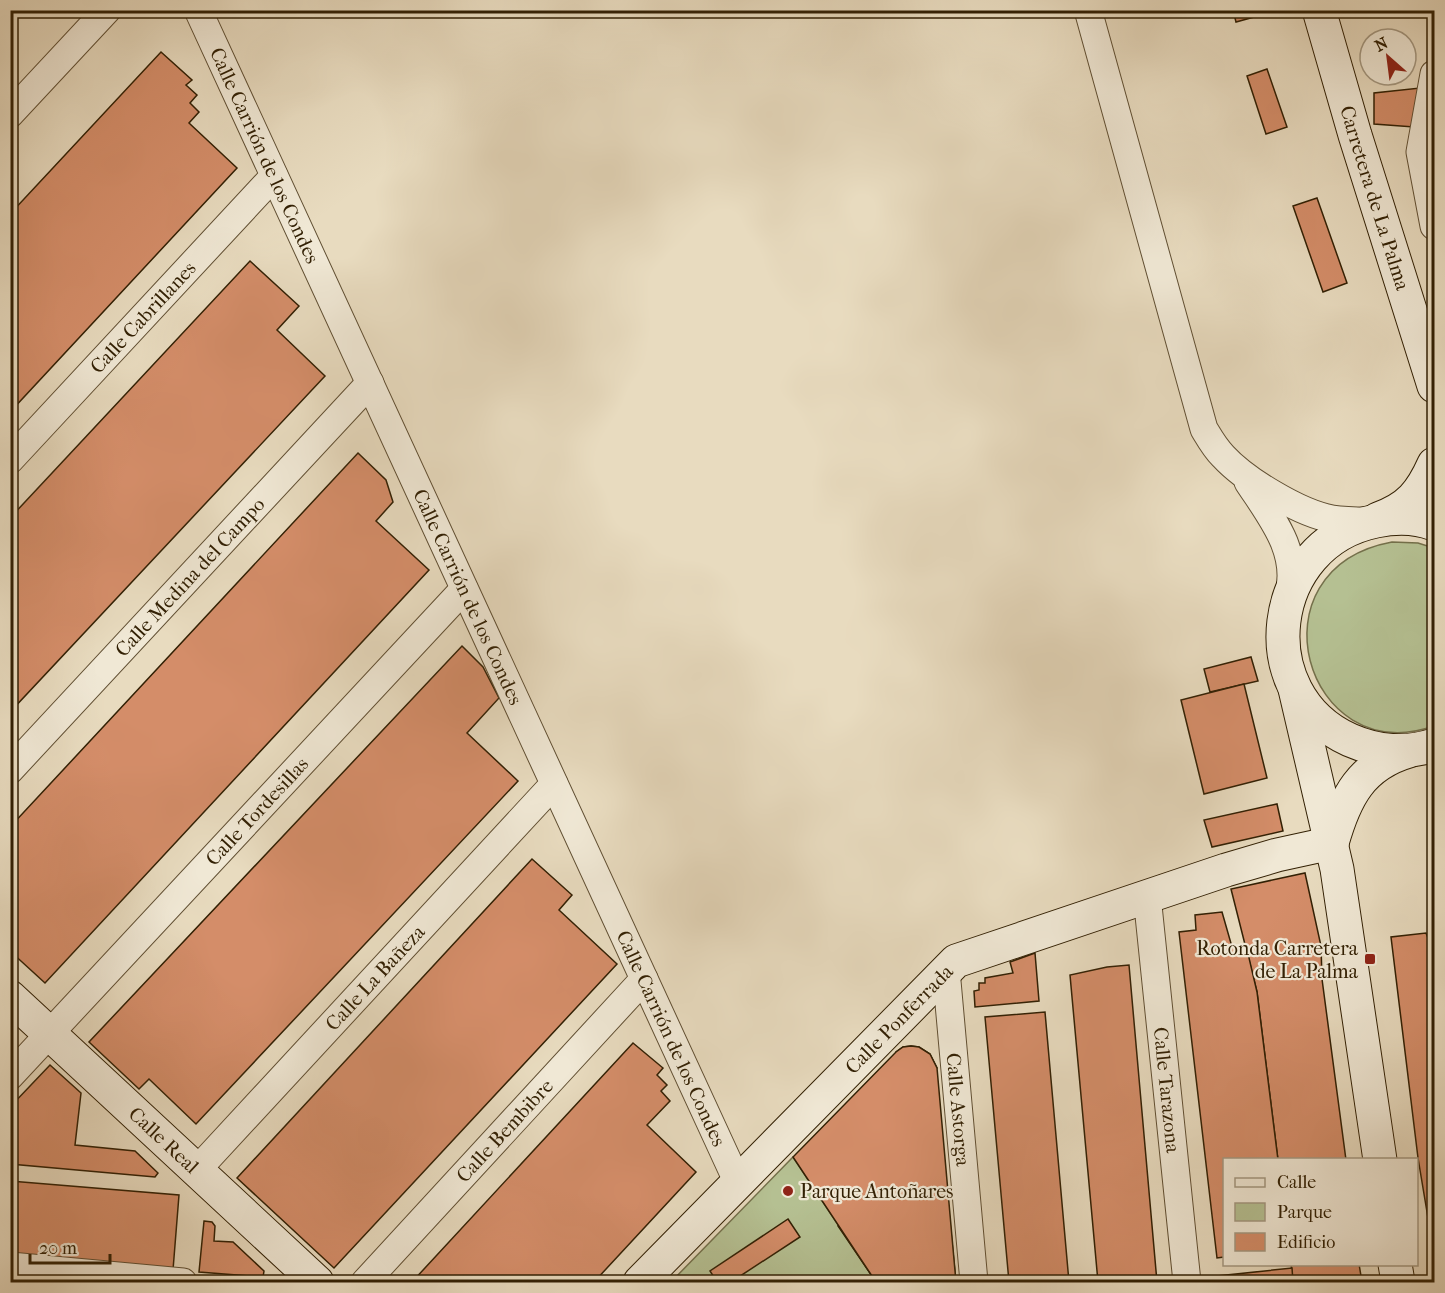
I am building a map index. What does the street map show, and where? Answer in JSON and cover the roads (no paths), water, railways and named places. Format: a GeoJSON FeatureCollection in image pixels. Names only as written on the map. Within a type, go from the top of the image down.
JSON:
{"type":"FeatureCollection","features":[{"type":"Feature","properties":{"kind":"main road","name":"Carretera de La Palma"},"geometry":{"type":"LineString","coordinates":[[1319,10],[1355,135],[1434,378]]}},
{"type":"Feature","properties":{"kind":"main road"},"geometry":{"type":"LineString","coordinates":[[1422,748],[1376,749],[1344,737],[1329,728],[1316,716],[1296,689],[1288,672],[1282,637],[1287,601],[1302,570],[1322,547],[1349,529],[1408,504],[1422,489],[1434,464]]}},
{"type":"Feature","properties":{"kind":"main road"},"geometry":{"type":"LineString","coordinates":[[1372,521],[1398,518],[1434,524]]}},
{"type":"Feature","properties":{"kind":"main road"},"geometry":{"type":"LineString","coordinates":[[1296,689],[1332,843],[1380,1158]]}},
{"type":"Feature","properties":{"kind":"main road"},"geometry":{"type":"LineString","coordinates":[[1332,843],[1338,822],[1356,785],[1377,764],[1395,755],[1422,748]]}},
{"type":"Feature","properties":{"kind":"main road","name":"Calle Ponferrada"},"geometry":{"type":"LineString","coordinates":[[640,1282],[956,961],[1226,870],[1277,855],[1332,843]]}},
{"type":"Feature","properties":{"kind":"main road","name":"Calle Real"},"geometry":{"type":"LineString","coordinates":[[10,998],[197,1170],[307,1279]]}},
{"type":"Feature","properties":{"kind":"main road"},"geometry":{"type":"LineString","coordinates":[[1395,1266],[1398,1282]]}},
{"type":"Feature","properties":{"kind":"street"},"geometry":{"type":"LineString","coordinates":[[10,114],[107,10]]}},
{"type":"Feature","properties":{"kind":"street","name":"Calle Carrión de los Condes"},"geometry":{"type":"LineString","coordinates":[[198,10],[738,1183]]}},
{"type":"Feature","properties":{"kind":"street"},"geometry":{"type":"LineString","coordinates":[[1088,10],[1204,429],[1214,446],[1225,458],[1270,492],[1309,512],[1330,519],[1372,521]]}},
{"type":"Feature","properties":{"kind":"street"},"geometry":{"type":"LineString","coordinates":[[1434,74],[1420,152],[1434,226]]}},
{"type":"Feature","properties":{"kind":"street","name":"Calle Cabrillanes"},"geometry":{"type":"LineString","coordinates":[[10,460],[274,176]]}},
{"type":"Feature","properties":{"kind":"street","name":"Calle Medina del Campo"},"geometry":{"type":"LineString","coordinates":[[10,770],[370,383]]}},
{"type":"Feature","properties":{"kind":"street"},"geometry":{"type":"LineString","coordinates":[[1241,471],[1274,521],[1288,552],[1293,574],[1287,601]]}},
{"type":"Feature","properties":{"kind":"street","name":"Calle Tordesillas"},"geometry":{"type":"LineString","coordinates":[[10,1076],[464,589]]}},
{"type":"Feature","properties":{"kind":"street","name":"Calle La Bañeza"},"geometry":{"type":"LineString","coordinates":[[197,1170],[554,784]]}},
{"type":"Feature","properties":{"kind":"street","name":"Calle Tarazona"},"geometry":{"type":"LineString","coordinates":[[1147,896],[1187,1282]]}},
{"type":"Feature","properties":{"kind":"street","name":"Calle Astorga"},"geometry":{"type":"LineString","coordinates":[[946,970],[974,1282]]}},
{"type":"Feature","properties":{"kind":"street","name":"Calle Bembibre"},"geometry":{"type":"LineString","coordinates":[[365,1282],[644,979]]}},
{"type":"Feature","properties":{"kind":"street"},"geometry":{"type":"LineString","coordinates":[[10,1266],[183,1282]]}},
{"type":"Feature","properties":{"kind":"place","name":"Rotonda Carretera de La Palma"},"geometry":{"type":"Point","coordinates":[1370,959]}},
{"type":"Feature","properties":{"kind":"place","name":"Parque Antoñares"},"geometry":{"type":"Point","coordinates":[788,1191]}}]}
